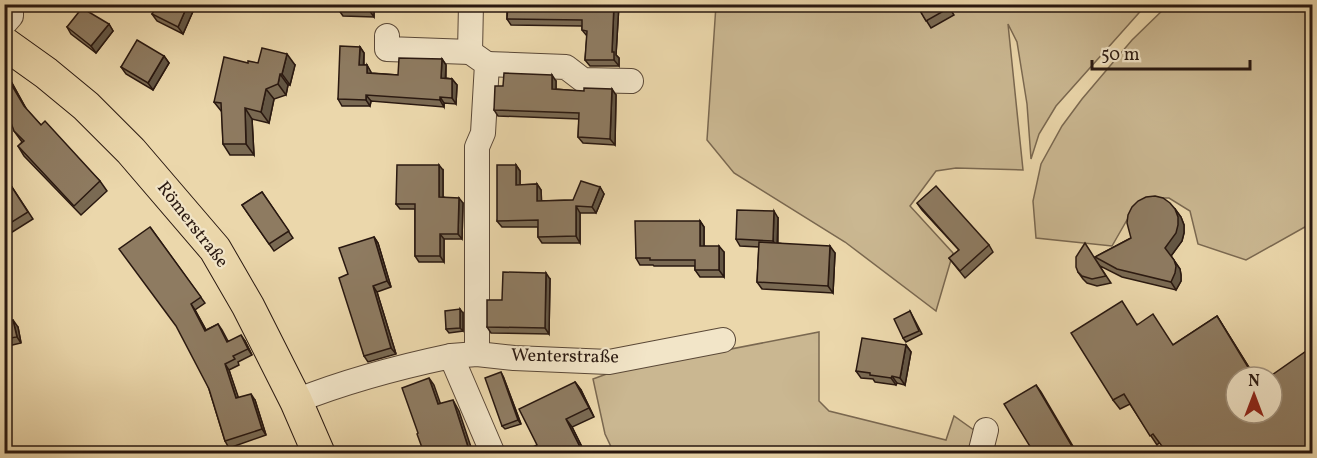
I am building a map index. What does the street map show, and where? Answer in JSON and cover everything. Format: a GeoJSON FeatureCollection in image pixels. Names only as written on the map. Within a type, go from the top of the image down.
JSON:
{"type":"FeatureCollection","features":[{"type":"Feature","properties":{"kind":"main road","name":"Römerstraße"},"geometry":{"type":"LineString","coordinates":[[4,43],[86,106],[131,151],[215,249],[248,306],[296,401],[319,453]]}},
{"type":"Feature","properties":{"kind":"street"},"geometry":{"type":"LineString","coordinates":[[4,24],[11,16],[11,4]]}},
{"type":"Feature","properties":{"kind":"street"},"geometry":{"type":"LineString","coordinates":[[471,4],[478,58],[483,133],[477,147],[477,354]]}},
{"type":"Feature","properties":{"kind":"street"},"geometry":{"type":"LineString","coordinates":[[386,51],[566,67],[583,80],[631,81]]}},
{"type":"Feature","properties":{"kind":"street","name":"Wenterstraße"},"geometry":{"type":"LineString","coordinates":[[296,401],[331,387],[451,356],[477,354],[609,362],[723,340]]}},
{"type":"Feature","properties":{"kind":"street"},"geometry":{"type":"LineString","coordinates":[[451,356],[493,453]]}},
{"type":"Feature","properties":{"kind":"street"},"geometry":{"type":"LineString","coordinates":[[980,453],[986,430]]}},
{"type":"Feature","properties":{"kind":"shaded area"},"geometry":{"type":"Polygon","coordinates":[[[716,5],[1146,5],[1056,106],[1039,134],[1031,159],[1027,104],[1017,42],[1008,24],[1023,170],[956,168],[936,171],[910,206],[953,253],[936,311],[845,242],[734,173],[707,140],[716,5]]]}},
{"type":"Feature","properties":{"kind":"shaded area"},"geometry":{"type":"Polygon","coordinates":[[[1168,5],[1312,5],[1312,223],[1246,260],[1198,244],[1190,211],[1169,198],[1149,198],[1135,206],[1112,246],[1036,238],[1033,201],[1041,164],[1062,126],[1132,40],[1168,5]]]}},
{"type":"Feature","properties":{"kind":"shaded area"},"geometry":{"type":"Polygon","coordinates":[[[819,332],[819,401],[829,411],[946,440],[954,416],[978,433],[973,453],[614,453],[605,434],[593,379],[612,372],[819,332]]]}},
{"type":"Feature","properties":{"kind":"building"},"geometry":{"type":"Polygon","coordinates":[[[158,4],[188,4],[178,27],[152,14],[158,4]]]}},
{"type":"Feature","properties":{"kind":"building"},"geometry":{"type":"Polygon","coordinates":[[[338,4],[370,4],[369,10],[338,9],[338,4]]]}},
{"type":"Feature","properties":{"kind":"building"},"geometry":{"type":"Polygon","coordinates":[[[508,4],[614,4],[612,52],[614,52],[614,60],[585,60],[587,31],[582,30],[582,20],[507,19],[508,4]]]}},
{"type":"Feature","properties":{"kind":"building"},"geometry":{"type":"Polygon","coordinates":[[[916,4],[947,4],[949,8],[926,21],[916,4]]]}},
{"type":"Feature","properties":{"kind":"building"},"geometry":{"type":"Polygon","coordinates":[[[82,8],[109,24],[91,46],[67,27],[82,8]]]}},
{"type":"Feature","properties":{"kind":"building"},"geometry":{"type":"Polygon","coordinates":[[[137,40],[164,56],[148,83],[121,67],[137,40]]]}},
{"type":"Feature","properties":{"kind":"building"},"geometry":{"type":"Polygon","coordinates":[[[340,46],[360,47],[359,65],[367,65],[367,73],[398,75],[399,58],[442,59],[441,78],[452,79],[452,98],[440,97],[440,100],[366,95],[366,100],[338,99],[340,46]]]}},
{"type":"Feature","properties":{"kind":"building"},"geometry":{"type":"Polygon","coordinates":[[[262,48],[287,54],[278,84],[266,89],[261,112],[245,108],[246,144],[223,144],[221,103],[214,102],[224,57],[258,63],[262,48]]]}},
{"type":"Feature","properties":{"kind":"building"},"geometry":{"type":"Polygon","coordinates":[[[4,72],[24,106],[41,125],[45,121],[100,181],[74,206],[18,146],[24,141],[14,131],[4,104],[4,72]]]}},
{"type":"Feature","properties":{"kind":"building"},"geometry":{"type":"Polygon","coordinates":[[[504,73],[552,75],[552,89],[584,91],[584,88],[612,89],[610,139],[578,137],[579,113],[494,110],[495,86],[503,86],[504,73]]]}},
{"type":"Feature","properties":{"kind":"building"},"geometry":{"type":"Polygon","coordinates":[[[397,165],[439,165],[439,197],[459,198],[458,234],[440,234],[440,256],[415,256],[415,204],[396,204],[397,165]]]}},
{"type":"Feature","properties":{"kind":"building"},"geometry":{"type":"Polygon","coordinates":[[[497,165],[516,165],[516,185],[537,184],[537,201],[573,200],[581,181],[600,187],[592,207],[576,206],[576,236],[538,237],[538,220],[497,221],[497,165]]]}},
{"type":"Feature","properties":{"kind":"building"},"geometry":{"type":"Polygon","coordinates":[[[6,178],[28,212],[4,227],[4,179],[6,178]]]}},
{"type":"Feature","properties":{"kind":"building"},"geometry":{"type":"Polygon","coordinates":[[[936,186],[989,245],[960,271],[949,258],[959,250],[917,203],[936,186]]]}},
{"type":"Feature","properties":{"kind":"building"},"geometry":{"type":"Polygon","coordinates":[[[262,192],[289,231],[269,244],[242,205],[262,192]]]}},
{"type":"Feature","properties":{"kind":"building"},"geometry":{"type":"Polygon","coordinates":[[[1155,196],[1170,203],[1178,217],[1176,233],[1165,248],[1176,266],[1171,282],[1117,269],[1095,257],[1131,238],[1127,223],[1132,207],[1146,197],[1155,196]]]}},
{"type":"Feature","properties":{"kind":"building"},"geometry":{"type":"Polygon","coordinates":[[[737,210],[774,211],[773,241],[736,239],[737,210]]]}},
{"type":"Feature","properties":{"kind":"building"},"geometry":{"type":"Polygon","coordinates":[[[635,221],[700,221],[700,246],[719,246],[719,270],[695,270],[695,260],[636,258],[635,221]]]}},
{"type":"Feature","properties":{"kind":"building"},"geometry":{"type":"Polygon","coordinates":[[[150,227],[201,297],[191,304],[205,331],[218,324],[227,342],[241,335],[248,349],[233,356],[235,359],[225,364],[236,398],[251,394],[262,429],[225,441],[209,389],[176,326],[119,249],[150,227]]]}},
{"type":"Feature","properties":{"kind":"building"},"geometry":{"type":"Polygon","coordinates":[[[374,237],[387,281],[373,286],[391,348],[364,356],[339,278],[348,274],[339,248],[374,237]]]}},
{"type":"Feature","properties":{"kind":"building"},"geometry":{"type":"Polygon","coordinates":[[[759,242],[830,246],[828,286],[757,282],[759,242]]]}},
{"type":"Feature","properties":{"kind":"building"},"geometry":{"type":"Polygon","coordinates":[[[1085,243],[1106,276],[1092,279],[1078,272],[1076,257],[1085,243]]]}},
{"type":"Feature","properties":{"kind":"building"},"geometry":{"type":"Polygon","coordinates":[[[503,272],[546,273],[545,328],[487,327],[487,300],[502,300],[503,272]]]}},
{"type":"Feature","properties":{"kind":"building"},"geometry":{"type":"Polygon","coordinates":[[[1122,301],[1137,325],[1153,314],[1173,345],[1217,316],[1247,365],[1224,365],[1224,425],[1284,425],[1284,367],[1312,347],[1312,453],[1167,453],[1153,434],[1150,436],[1124,394],[1113,400],[1071,333],[1122,301]]]}},
{"type":"Feature","properties":{"kind":"building"},"geometry":{"type":"Polygon","coordinates":[[[460,309],[460,328],[446,329],[445,311],[460,309]]]}},
{"type":"Feature","properties":{"kind":"building"},"geometry":{"type":"Polygon","coordinates":[[[910,311],[919,331],[903,338],[894,319],[910,311]]]}},
{"type":"Feature","properties":{"kind":"building"},"geometry":{"type":"Polygon","coordinates":[[[13,320],[17,337],[4,339],[4,322],[13,320]]]}},
{"type":"Feature","properties":{"kind":"building"},"geometry":{"type":"Polygon","coordinates":[[[862,338],[906,345],[900,378],[856,371],[862,338]]]}},
{"type":"Feature","properties":{"kind":"building"},"geometry":{"type":"Polygon","coordinates":[[[501,372],[518,420],[502,426],[485,378],[501,372]]]}},
{"type":"Feature","properties":{"kind":"building"},"geometry":{"type":"Polygon","coordinates":[[[429,378],[438,404],[453,400],[470,453],[424,453],[402,388],[429,378]]]}},
{"type":"Feature","properties":{"kind":"building"},"geometry":{"type":"Polygon","coordinates":[[[575,382],[589,408],[566,419],[583,453],[529,453],[527,450],[537,445],[519,409],[575,382]]]}},
{"type":"Feature","properties":{"kind":"building"},"geometry":{"type":"Polygon","coordinates":[[[1036,385],[1076,453],[1034,453],[1004,404],[1036,385]]]}}]}
